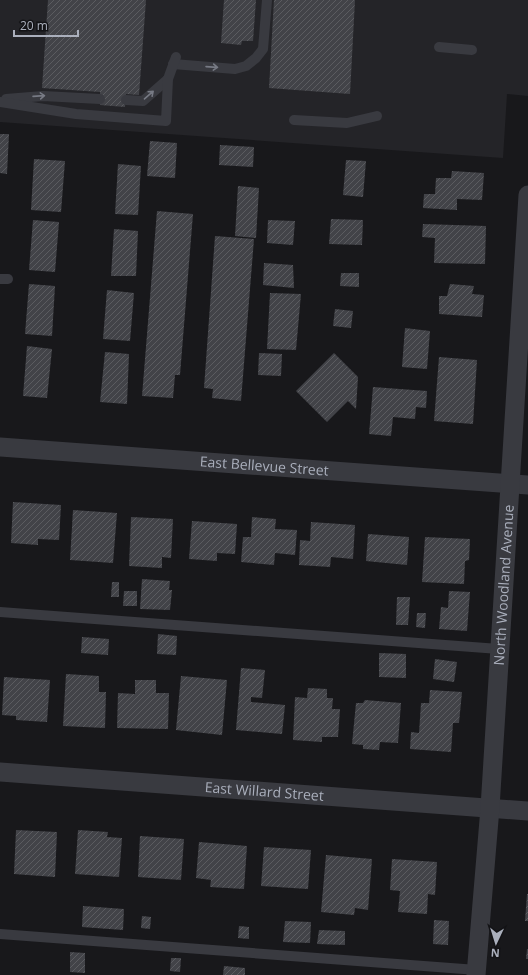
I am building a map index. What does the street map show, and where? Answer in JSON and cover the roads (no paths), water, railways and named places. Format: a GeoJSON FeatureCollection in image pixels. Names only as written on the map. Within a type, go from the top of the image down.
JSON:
{"type":"FeatureCollection","features":[{"type":"Feature","properties":{"kind":"street","name":"North Woodland Avenue"},"geometry":{"type":"LineString","coordinates":[[476,973],[490,808],[528,195]]}},
{"type":"Feature","properties":{"kind":"street","name":"East Bellevue Street"},"geometry":{"type":"LineString","coordinates":[[0,447],[528,485]]}},
{"type":"Feature","properties":{"kind":"street","name":"East Willard Street"},"geometry":{"type":"LineString","coordinates":[[0,772],[528,811]]}},
{"type":"Feature","properties":{"kind":"lane"},"geometry":{"type":"LineString","coordinates":[[0,101],[76,114],[166,121],[168,79],[174,60],[235,69],[246,66],[256,58],[263,49],[267,0]]}},
{"type":"Feature","properties":{"kind":"lane"},"geometry":{"type":"LineString","coordinates":[[439,47],[472,50]]}},
{"type":"Feature","properties":{"kind":"lane"},"geometry":{"type":"LineString","coordinates":[[126,100],[143,101],[168,79]]}},
{"type":"Feature","properties":{"kind":"lane"},"geometry":{"type":"LineString","coordinates":[[0,101],[43,96],[100,99]]}},
{"type":"Feature","properties":{"kind":"lane"},"geometry":{"type":"LineString","coordinates":[[294,120],[347,123],[377,116]]}},
{"type":"Feature","properties":{"kind":"lane"},"geometry":{"type":"LineString","coordinates":[[0,612],[499,649]]}},
{"type":"Feature","properties":{"kind":"lane"},"geometry":{"type":"LineString","coordinates":[[0,934],[476,973]]}}]}
